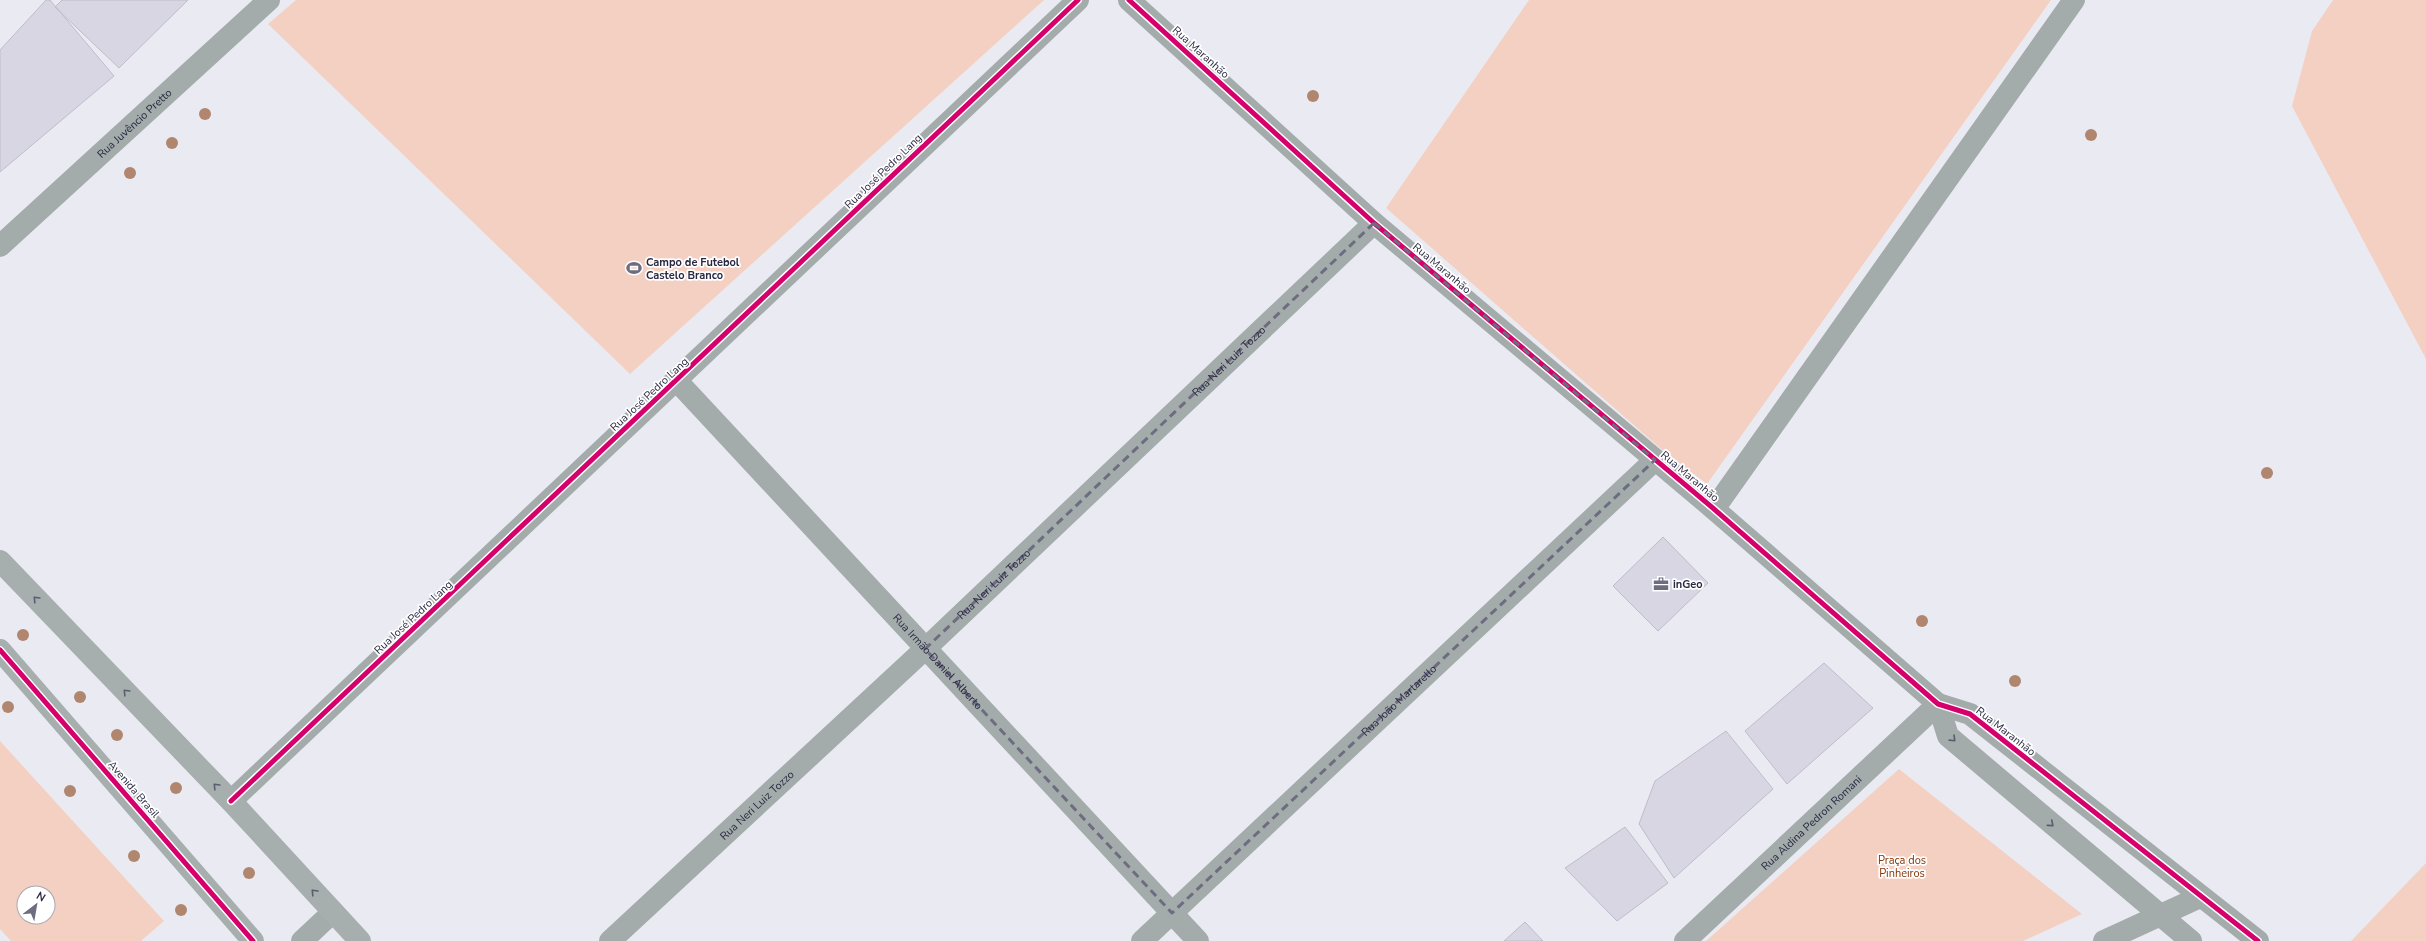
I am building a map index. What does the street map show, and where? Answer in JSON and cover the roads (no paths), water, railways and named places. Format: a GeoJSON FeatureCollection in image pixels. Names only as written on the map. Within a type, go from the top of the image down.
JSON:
{"type":"FeatureCollection","features":[{"type":"Feature","properties":{"kind":"main road"},"geometry":{"type":"LineString","coordinates":[[0,561],[231,802],[360,941]]}},
{"type":"Feature","properties":{"kind":"main road","name":"Avenida Brasil"},"geometry":{"type":"LineString","coordinates":[[0,650],[253,941]]}},
{"type":"Feature","properties":{"kind":"street","name":"Rua Juvêncio Pretto"},"geometry":{"type":"LineString","coordinates":[[0,246],[269,0]]}},
{"type":"Feature","properties":{"kind":"street","name":"Rua José Pedro Lang"},"geometry":{"type":"LineString","coordinates":[[231,802],[1078,0]]}},
{"type":"Feature","properties":{"kind":"street","name":"Rua Maranhão"},"geometry":{"type":"LineString","coordinates":[[1129,0],[1374,223],[1714,509],[1938,704],[1970,714],[2258,941]]}},
{"type":"Feature","properties":{"kind":"street"},"geometry":{"type":"LineString","coordinates":[[1714,509],[2074,0]]}},
{"type":"Feature","properties":{"kind":"street","name":"Rua Neri Luiz Tozzo"},"geometry":{"type":"LineString","coordinates":[[610,941],[925,649],[1374,223]]}},
{"type":"Feature","properties":{"kind":"street","name":"Rua Irmão Daniel Alberto"},"geometry":{"type":"LineString","coordinates":[[677,381],[1198,941]]}},
{"type":"Feature","properties":{"kind":"street","name":"Rua João Martarello"},"geometry":{"type":"LineString","coordinates":[[1142,941],[1655,460]]}},
{"type":"Feature","properties":{"kind":"street"},"geometry":{"type":"LineString","coordinates":[[1938,704],[1948,736],[2158,915],[2191,941]]}},
{"type":"Feature","properties":{"kind":"street","name":"Rua Aldina Pedron Romani"},"geometry":{"type":"LineString","coordinates":[[1685,941],[1938,704]]}},
{"type":"Feature","properties":{"kind":"street"},"geometry":{"type":"LineString","coordinates":[[2104,941],[2200,896]]}},
{"type":"Feature","properties":{"kind":"street"},"geometry":{"type":"LineString","coordinates":[[302,941],[333,912]]}},
{"type":"Feature","properties":{"kind":"place","name":"Campo de Futebol Castelo Branco"},"geometry":{"type":"Point","coordinates":[634,268]}},
{"type":"Feature","properties":{"kind":"place","name":"inGeo"},"geometry":{"type":"Point","coordinates":[1661,584]}},
{"type":"Feature","properties":{"kind":"park label","name":"Praça dos Pinheiros"},"geometry":{"type":"Point","coordinates":[1902,866]}}]}
